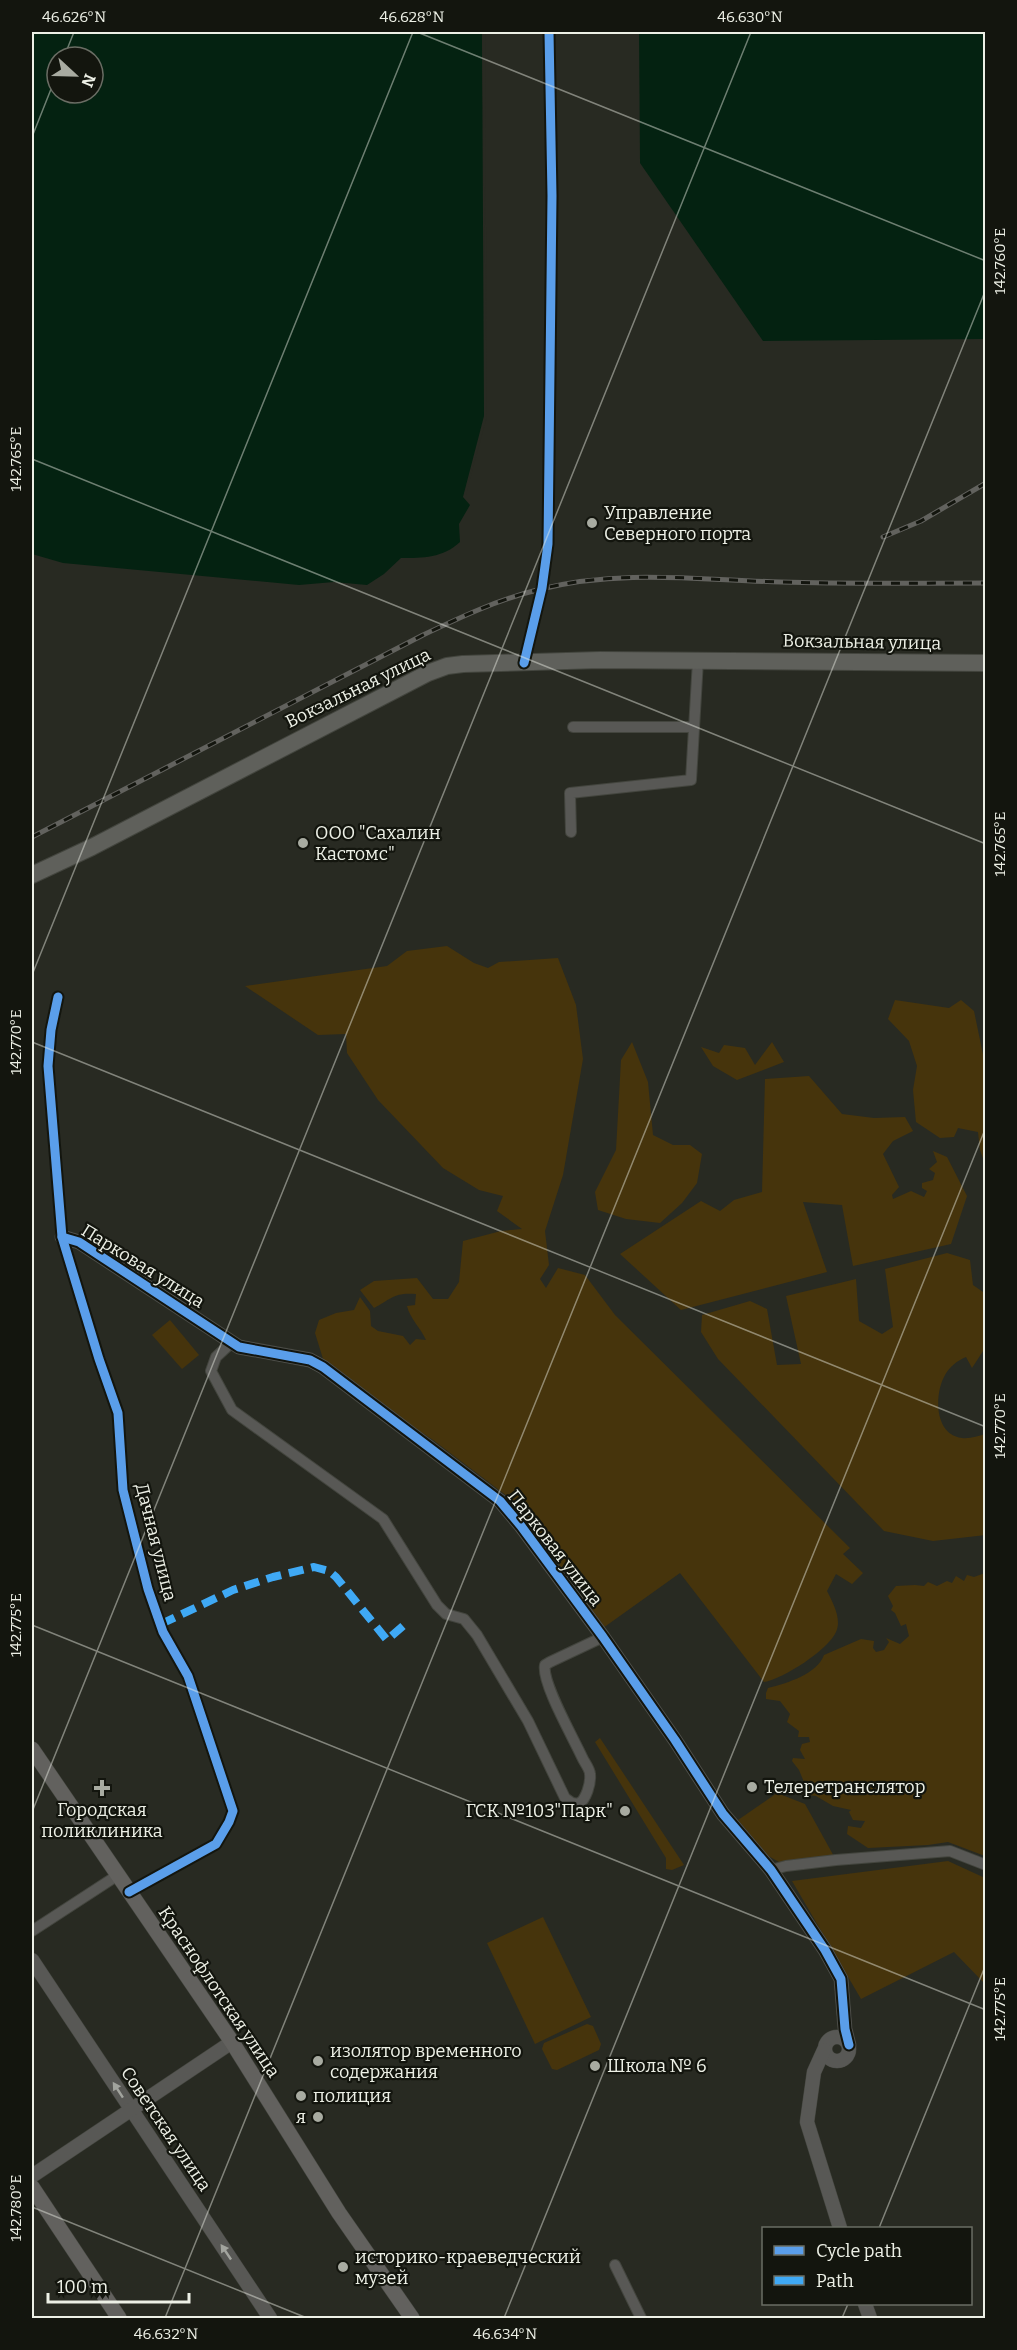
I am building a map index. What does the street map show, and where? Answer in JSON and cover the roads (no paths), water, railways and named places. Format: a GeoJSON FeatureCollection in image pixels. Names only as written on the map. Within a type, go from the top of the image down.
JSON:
{"type":"FeatureCollection","features":[{"type":"Feature","properties":{"kind":"main road","name":"Вокзальная улица"},"geometry":{"type":"LineString","coordinates":[[32,875],[92,847],[428,673],[447,666],[600,660],[986,663]]}},
{"type":"Feature","properties":{"kind":"main road","name":"Краснофлотская улица"},"geometry":{"type":"LineString","coordinates":[[32,1749],[232,2042],[339,2213],[412,2319]]}},
{"type":"Feature","properties":{"kind":"main road"},"geometry":{"type":"LineString","coordinates":[[32,2187],[119,2319]]}},
{"type":"Feature","properties":{"kind":"street"},"geometry":{"type":"LineString","coordinates":[[524,663],[542,588],[548,534],[552,196],[549,32]]}},
{"type":"Feature","properties":{"kind":"street"},"geometry":{"type":"LineString","coordinates":[[572,832],[570,793],[691,780],[698,660]]}},
{"type":"Feature","properties":{"kind":"street"},"geometry":{"type":"LineString","coordinates":[[573,727],[694,727]]}},
{"type":"Feature","properties":{"kind":"street","name":"Дачная улица"},"geometry":{"type":"LineString","coordinates":[[58,997],[51,1030],[48,1066],[62,1237],[118,1413],[123,1490],[148,1589],[163,1632],[188,1676],[233,1811],[216,1844],[129,1892]]}},
{"type":"Feature","properties":{"kind":"street","name":"Парковая улица"},"geometry":{"type":"LineString","coordinates":[[62,1237],[79,1242],[112,1262],[239,1347],[310,1360],[500,1501],[603,1637],[723,1814],[771,1870],[825,1950],[841,1979],[845,2029],[849,2045]]}},
{"type":"Feature","properties":{"kind":"street"},"geometry":{"type":"LineString","coordinates":[[231,1343],[216,1357],[211,1371],[232,1410],[383,1519],[437,1605],[446,1614],[464,1619],[477,1635],[528,1721],[565,1798],[572,1803],[579,1804],[586,1795],[590,1774],[549,1687],[544,1670],[545,1665],[550,1662],[603,1637]]}},
{"type":"Feature","properties":{"kind":"street"},"geometry":{"type":"LineString","coordinates":[[771,1870],[837,1860],[950,1851],[986,1865]]}},
{"type":"Feature","properties":{"kind":"street"},"geometry":{"type":"LineString","coordinates":[[32,1931],[118,1875]]}},
{"type":"Feature","properties":{"kind":"street","name":"Советская улица"},"geometry":{"type":"LineString","coordinates":[[32,1960],[270,2319]]}},
{"type":"Feature","properties":{"kind":"street"},"geometry":{"type":"LineString","coordinates":[[839,2227],[807,2122],[814,2072],[838,2017],[841,1979]]}},
{"type":"Feature","properties":{"kind":"street"},"geometry":{"type":"LineString","coordinates":[[809,2103],[819,2078],[826,2069],[847,2056],[849,2045],[841,2037],[836,2036],[825,2046]]}},
{"type":"Feature","properties":{"kind":"street"},"geometry":{"type":"LineString","coordinates":[[32,2176],[232,2042]]}},
{"type":"Feature","properties":{"kind":"street"},"geometry":{"type":"LineString","coordinates":[[825,2046],[827,2056],[839,2061]]}},
{"type":"Feature","properties":{"kind":"street"},"geometry":{"type":"LineString","coordinates":[[615,2265],[641,2319]]}},
{"type":"Feature","properties":{"kind":"railway"},"geometry":{"type":"LineString","coordinates":[[883,537],[921,521],[986,483]]}},
{"type":"Feature","properties":{"kind":"railway"},"geometry":{"type":"LineString","coordinates":[[32,837],[423,635],[480,609],[525,593],[571,583],[630,577],[807,583],[986,583]]}},
{"type":"Feature","properties":{"kind":"place","name":"Управление Северного порта"},"geometry":{"type":"Point","coordinates":[592,523]}},
{"type":"Feature","properties":{"kind":"place","name":"ООО \"Сахалин Кастомс\""},"geometry":{"type":"Point","coordinates":[303,843]}},
{"type":"Feature","properties":{"kind":"place","name":"Телеретранслятор"},"geometry":{"type":"Point","coordinates":[752,1787]}},
{"type":"Feature","properties":{"kind":"place","name":"Городская поликлиника"},"geometry":{"type":"Point","coordinates":[102,1788]}},
{"type":"Feature","properties":{"kind":"place","name":"ГСК №103\"Парк\""},"geometry":{"type":"Point","coordinates":[625,1811]}},
{"type":"Feature","properties":{"kind":"place","name":"изолятор временного содержания"},"geometry":{"type":"Point","coordinates":[318,2061]}},
{"type":"Feature","properties":{"kind":"place","name":"Школа № 6"},"geometry":{"type":"Point","coordinates":[595,2066]}},
{"type":"Feature","properties":{"kind":"place","name":"полиция"},"geometry":{"type":"Point","coordinates":[301,2096]}},
{"type":"Feature","properties":{"kind":"place","name":"я"},"geometry":{"type":"Point","coordinates":[318,2117]}},
{"type":"Feature","properties":{"kind":"place","name":"историко-краеведческий музей"},"geometry":{"type":"Point","coordinates":[343,2267]}}]}
